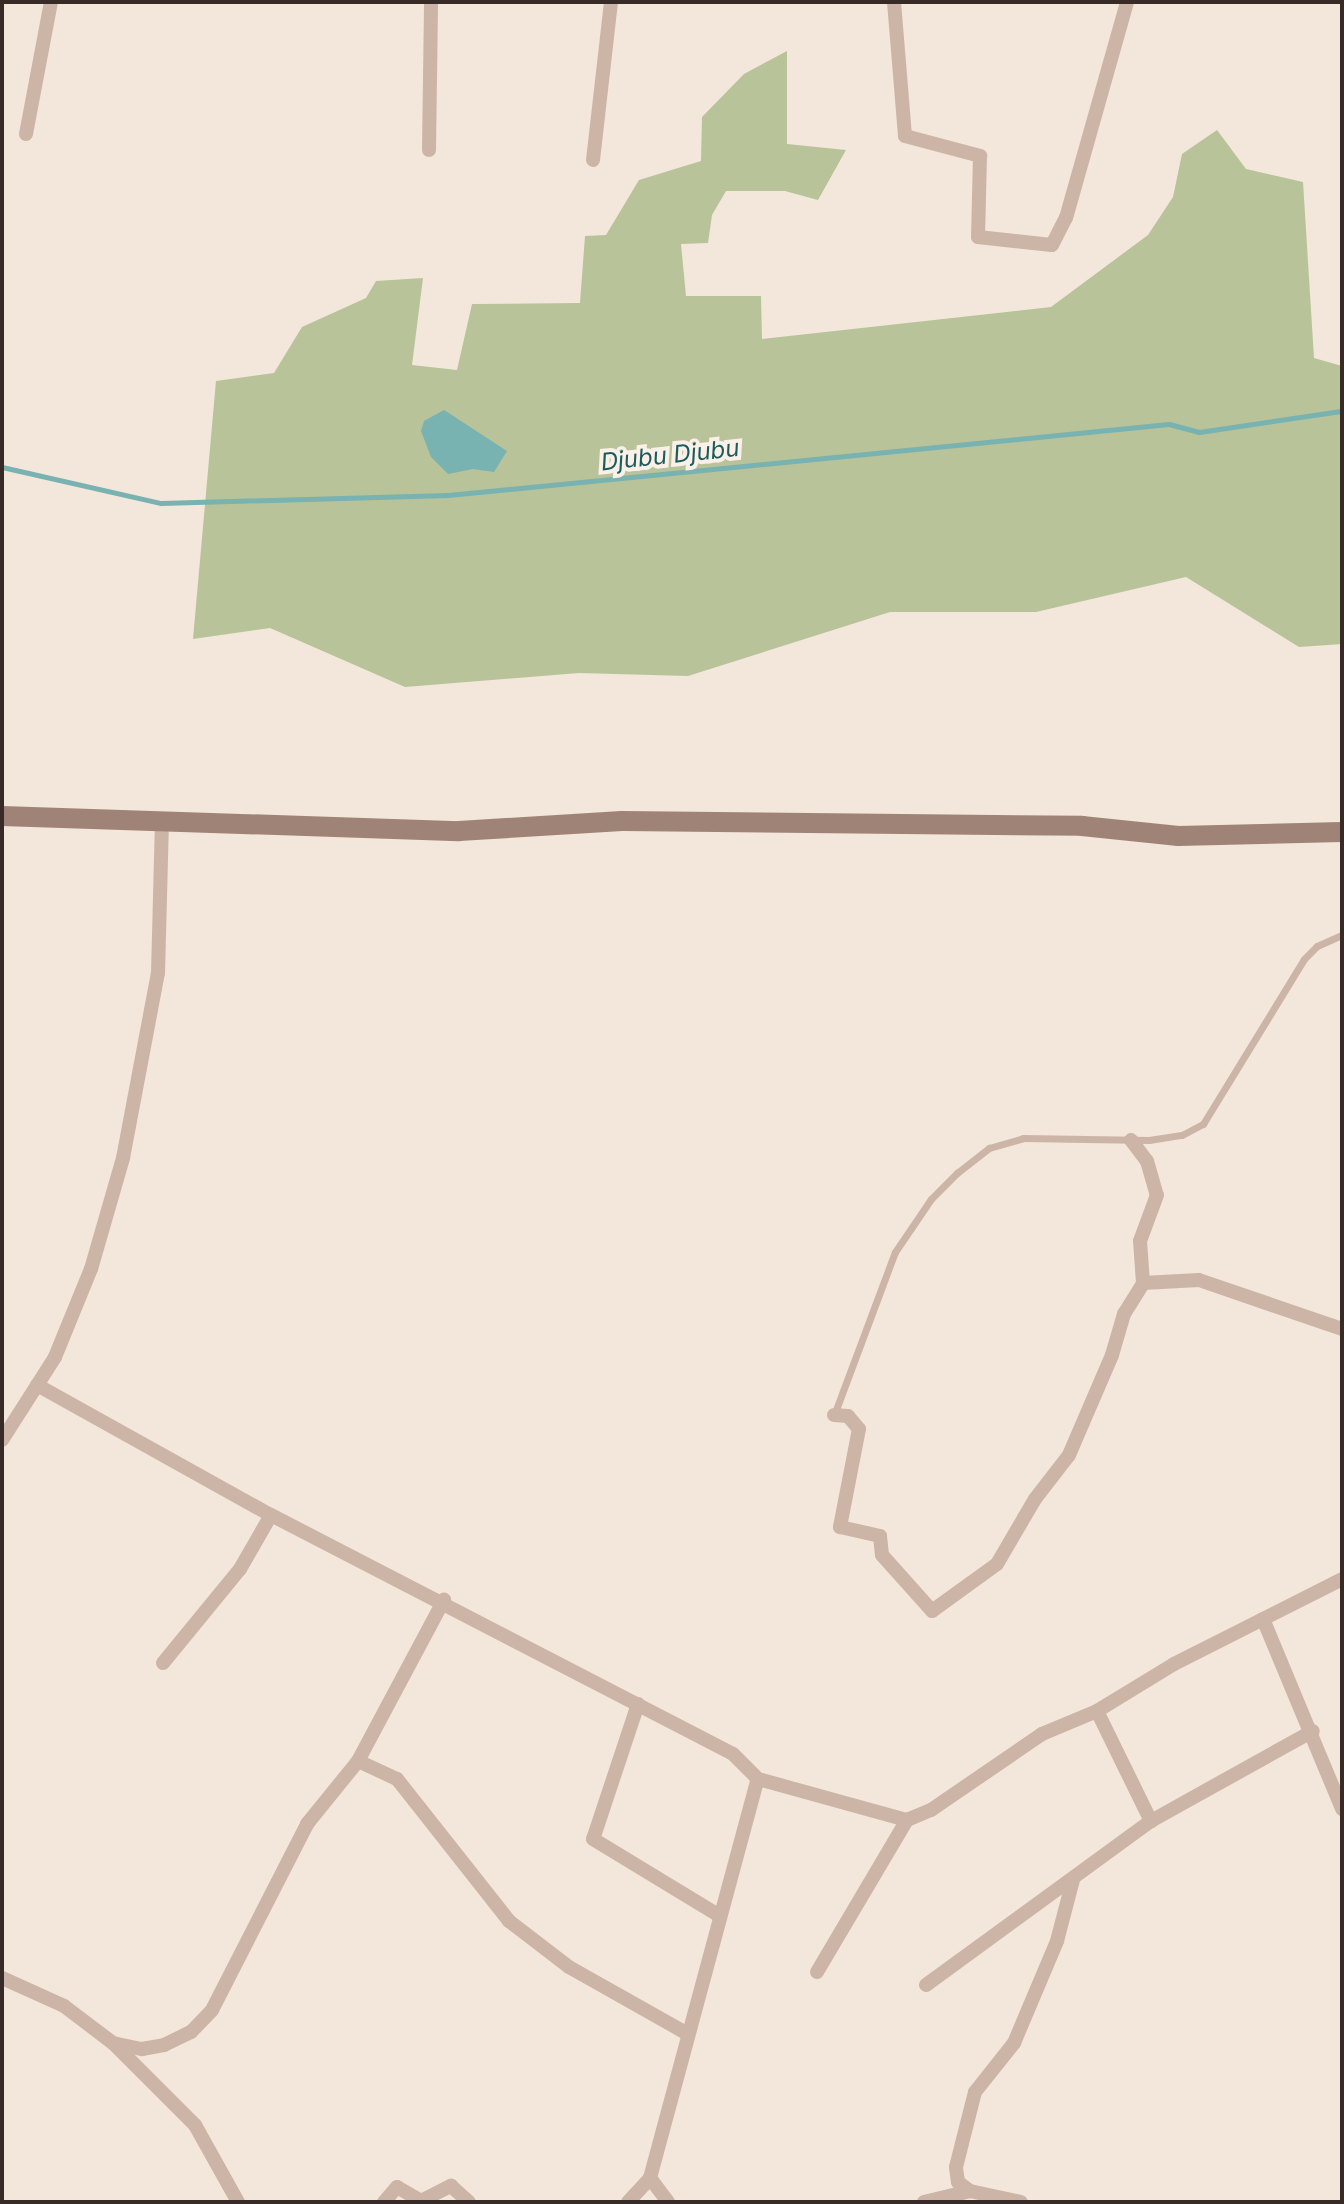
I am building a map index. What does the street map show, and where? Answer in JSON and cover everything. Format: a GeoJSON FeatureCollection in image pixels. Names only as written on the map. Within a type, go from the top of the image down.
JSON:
{"type":"FeatureCollection","features":[{"type":"Feature","properties":{"kind":"street"},"geometry":{"type":"LineString","coordinates":[[26,134],[51,2]]}},
{"type":"Feature","properties":{"kind":"street"},"geometry":{"type":"LineString","coordinates":[[429,150],[431,2]]}},
{"type":"Feature","properties":{"kind":"street"},"geometry":{"type":"LineString","coordinates":[[593,160],[611,2]]}},
{"type":"Feature","properties":{"kind":"street"},"geometry":{"type":"LineString","coordinates":[[894,2],[905,136],[980,156],[978,237],[1052,245],[1066,218],[1127,2]]}},
{"type":"Feature","properties":{"kind":"street"},"geometry":{"type":"LineString","coordinates":[[2,816],[483,831],[622,821],[1082,826],[1178,836],[1342,832]]}},
{"type":"Feature","properties":{"kind":"street"},"geometry":{"type":"LineString","coordinates":[[2,1440],[55,1357],[91,1269],[123,1158],[158,973],[162,822]]}},
{"type":"Feature","properties":{"kind":"street"},"geometry":{"type":"LineString","coordinates":[[834,1415],[848,1416],[859,1429],[840,1527],[880,1536],[882,1555],[932,1611],[997,1564],[1035,1499],[1069,1455],[1112,1355],[1124,1314],[1143,1283],[1140,1241],[1157,1195],[1147,1161],[1131,1140]]}},
{"type":"Feature","properties":{"kind":"street"},"geometry":{"type":"LineString","coordinates":[[1143,1283],[1199,1280],[1342,1329]]}},
{"type":"Feature","properties":{"kind":"street"},"geometry":{"type":"LineString","coordinates":[[37,1385],[271,1515],[444,1600],[733,1754],[758,1779],[907,1820]]}},
{"type":"Feature","properties":{"kind":"street"},"geometry":{"type":"LineString","coordinates":[[163,1663],[240,1569],[271,1515]]}},
{"type":"Feature","properties":{"kind":"street"},"geometry":{"type":"LineString","coordinates":[[817,1972],[907,1820],[931,1810],[1042,1734],[1097,1711],[1263,1619],[1340,1584]]}},
{"type":"Feature","properties":{"kind":"street"},"geometry":{"type":"LineString","coordinates":[[113,2043],[142,2049],[164,2045],[191,2032],[212,2010],[307,1824],[358,1761],[444,1600]]}},
{"type":"Feature","properties":{"kind":"street"},"geometry":{"type":"LineString","coordinates":[[1263,1619],[1313,1731],[1342,1809]]}},
{"type":"Feature","properties":{"kind":"street"},"geometry":{"type":"LineString","coordinates":[[638,1704],[593,1839],[718,1915]]}},
{"type":"Feature","properties":{"kind":"street"},"geometry":{"type":"LineString","coordinates":[[1097,1711],[1151,1821]]}},
{"type":"Feature","properties":{"kind":"street"},"geometry":{"type":"LineString","coordinates":[[926,1985],[1151,1821],[1313,1731]]}},
{"type":"Feature","properties":{"kind":"street"},"geometry":{"type":"LineString","coordinates":[[358,1761],[397,1779],[509,1921],[569,1967],[604,1982],[686,2033]]}},
{"type":"Feature","properties":{"kind":"street"},"geometry":{"type":"LineString","coordinates":[[628,2202],[650,2178],[686,2033],[758,1779]]}},
{"type":"Feature","properties":{"kind":"street"},"geometry":{"type":"LineString","coordinates":[[1016,2201],[970,2191],[958,2182],[956,2167],[975,2092],[1014,2043],[1057,1941],[1073,1880]]}},
{"type":"Feature","properties":{"kind":"street"},"geometry":{"type":"LineString","coordinates":[[2,1978],[64,2006],[113,2043],[195,2125],[238,2202]]}},
{"type":"Feature","properties":{"kind":"street"},"geometry":{"type":"LineString","coordinates":[[650,2178],[668,2202]]}},
{"type":"Feature","properties":{"kind":"street"},"geometry":{"type":"LineString","coordinates":[[384,2202],[397,2187],[421,2201],[451,2186],[469,2202]]}},
{"type":"Feature","properties":{"kind":"street"},"geometry":{"type":"LineString","coordinates":[[924,2202],[970,2191]]}},
{"type":"Feature","properties":{"kind":"lane"},"geometry":{"type":"LineString","coordinates":[[834,1415],[895,1252],[931,1199],[957,1173],[989,1148],[1023,1138],[1131,1140],[1182,1135],[1203,1124],[1304,959],[1342,935]]}},
{"type":"Feature","properties":{"kind":"green space"},"geometry":{"type":"Polygon","coordinates":[[[787,51],[787,144],[846,150],[818,200],[785,191],[726,191],[712,215],[708,243],[681,244],[686,296],[761,296],[762,339],[1051,307],[1148,235],[1173,197],[1182,154],[1217,130],[1246,169],[1303,182],[1314,358],[1342,366],[1342,644],[1299,647],[1186,577],[1036,612],[890,612],[688,676],[579,673],[405,687],[270,628],[193,639],[216,381],[274,373],[302,327],[366,298],[376,281],[423,278],[412,365],[457,370],[472,304],[580,303],[585,236],[606,235],[639,180],[701,161],[702,117],[744,74],[787,51]]]}},
{"type":"Feature","properties":{"kind":"water"},"geometry":{"type":"Polygon","coordinates":[[[444,410],[507,451],[494,472],[473,469],[448,474],[431,457],[421,431],[424,421],[444,410]]]}},
{"type":"Feature","properties":{"kind":"waterway","name":"Djubu Djubu"},"geometry":{"type":"LineString","coordinates":[[2,467],[161,503],[448,495],[1169,424],[1199,432],[1342,411]]}}]}
